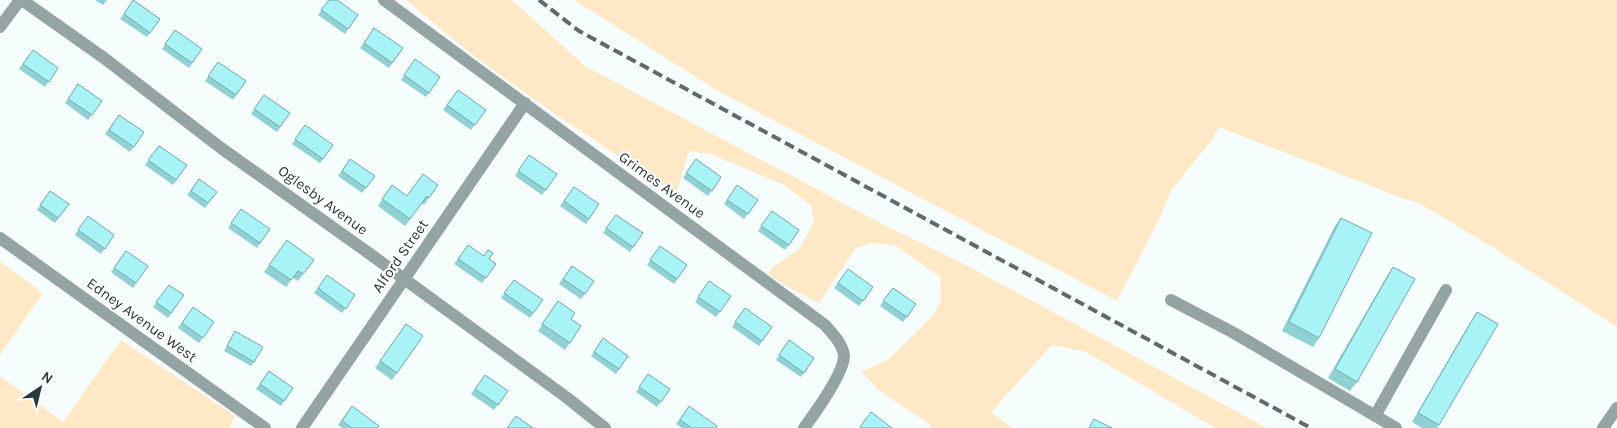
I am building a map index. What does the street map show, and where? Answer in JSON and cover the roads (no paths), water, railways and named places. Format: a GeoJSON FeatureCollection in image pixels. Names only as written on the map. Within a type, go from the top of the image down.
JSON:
{"type":"FeatureCollection","features":[{"type":"Feature","properties":{"kind":"street"},"geometry":{"type":"LineString","coordinates":[[0,27],[21,0]]}},
{"type":"Feature","properties":{"kind":"street","name":"Oglesby Avenue"},"geometry":{"type":"LineString","coordinates":[[21,0],[104,58],[221,148],[566,397],[605,428]]}},
{"type":"Feature","properties":{"kind":"street","name":"Grimes Avenue"},"geometry":{"type":"LineString","coordinates":[[384,0],[824,325],[837,339],[844,354],[842,368],[804,428]]}},
{"type":"Feature","properties":{"kind":"street","name":"Alford Street"},"geometry":{"type":"LineString","coordinates":[[302,428],[525,103]]}},
{"type":"Feature","properties":{"kind":"street","name":"Edney Avenue West"},"geometry":{"type":"LineString","coordinates":[[0,238],[265,428]]}},
{"type":"Feature","properties":{"kind":"street"},"geometry":{"type":"LineString","coordinates":[[1375,416],[1446,290]]}},
{"type":"Feature","properties":{"kind":"street"},"geometry":{"type":"LineString","coordinates":[[1171,300],[1234,333],[1396,428]]}},
{"type":"Feature","properties":{"kind":"street"},"geometry":{"type":"LineString","coordinates":[[1603,428],[1617,408]]}},
{"type":"Feature","properties":{"kind":"railway"},"geometry":{"type":"LineString","coordinates":[[539,0],[579,31],[1311,428]]}}]}
